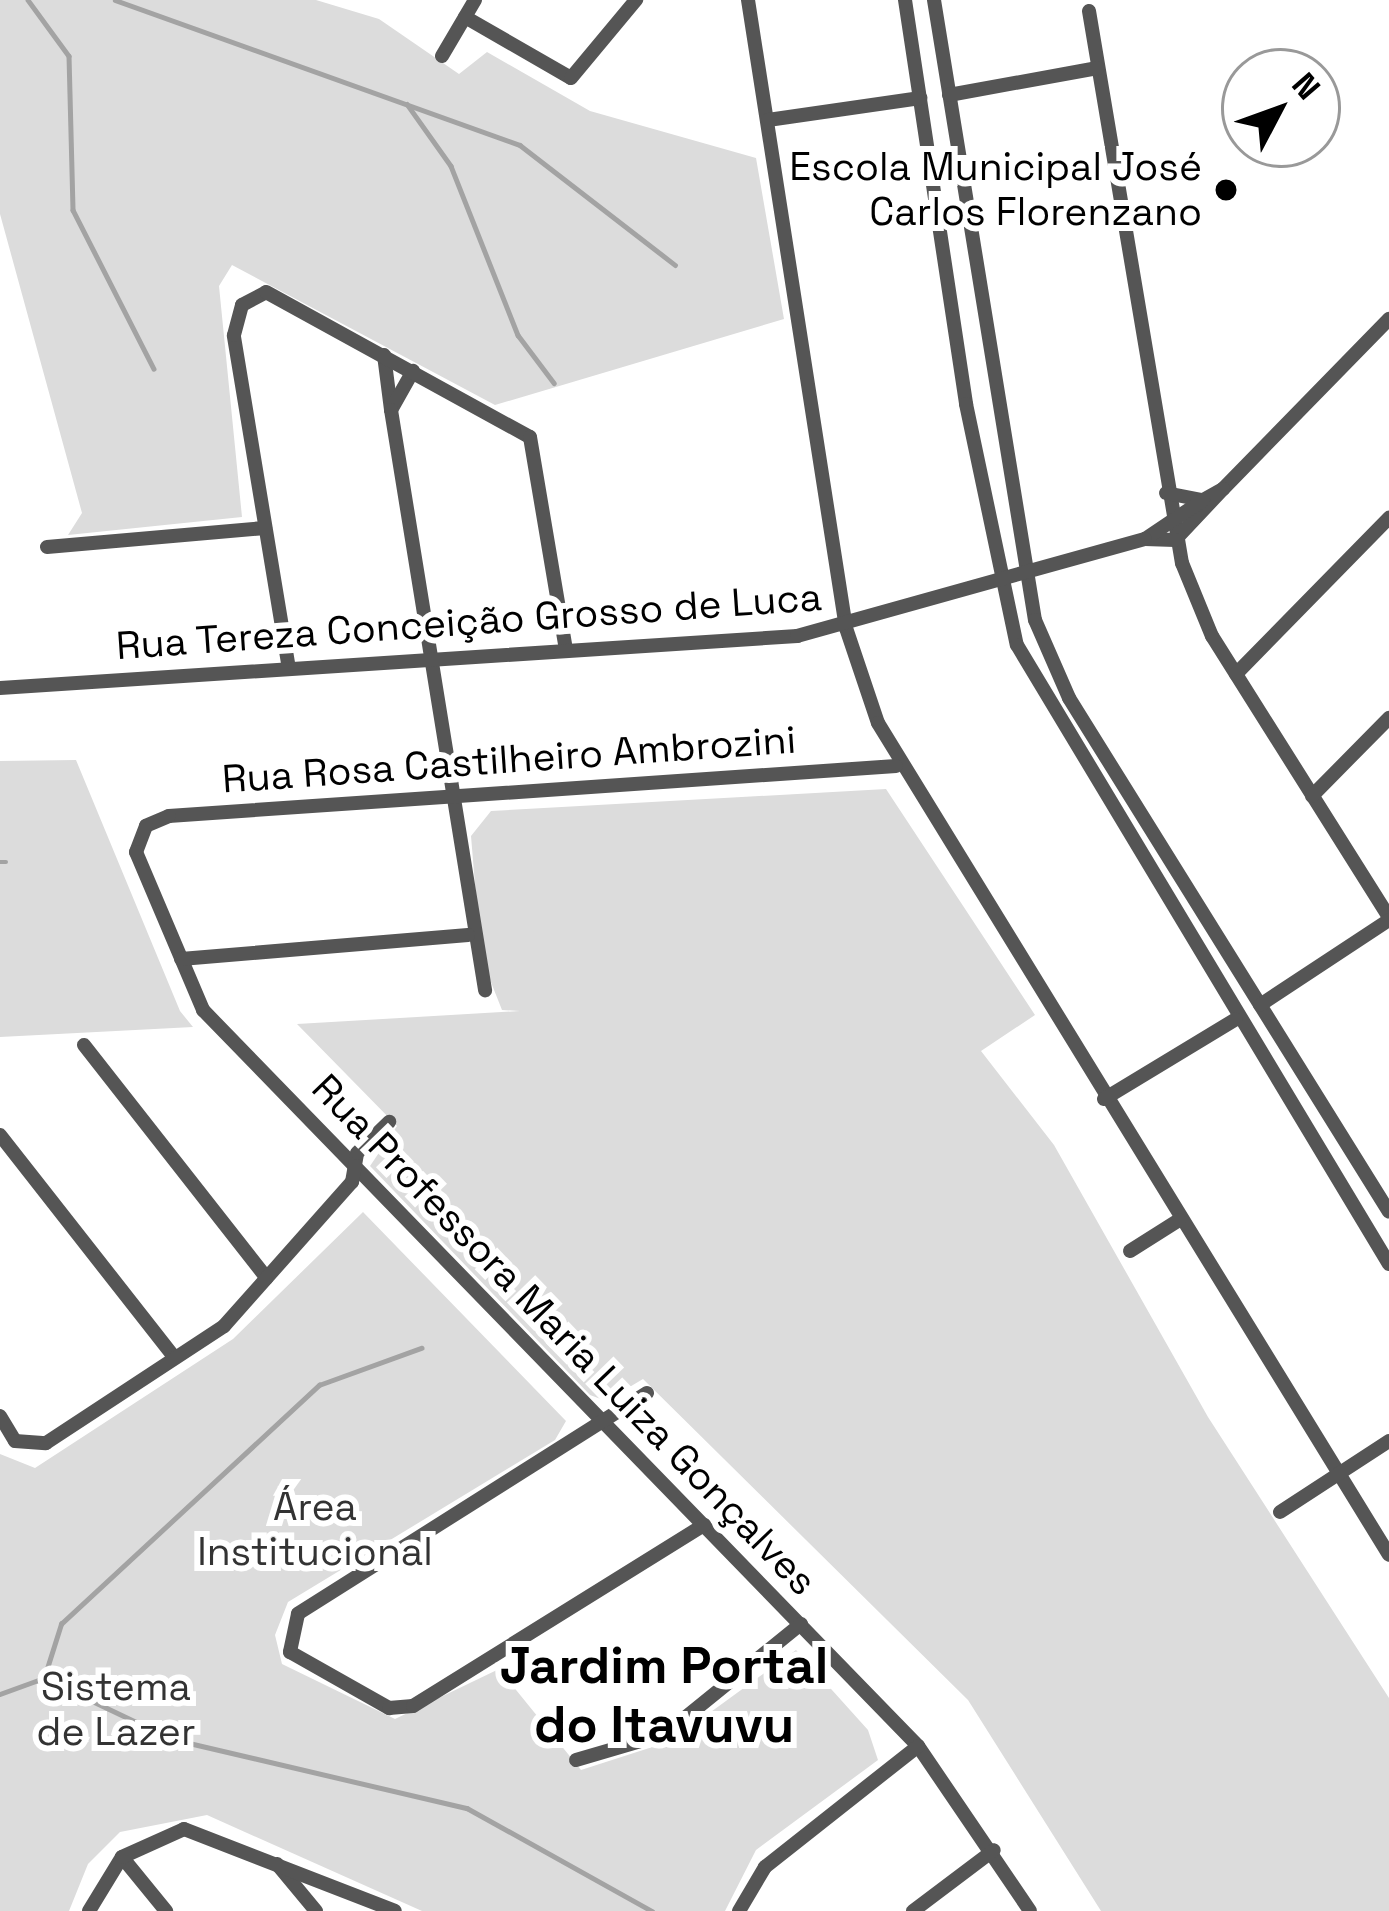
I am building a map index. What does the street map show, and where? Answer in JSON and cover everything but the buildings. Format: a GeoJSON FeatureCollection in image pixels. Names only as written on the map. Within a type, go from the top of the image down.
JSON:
{"type":"FeatureCollection","features":[{"type":"Feature","properties":{"kind":"street"},"geometry":{"type":"LineString","coordinates":[[442,56],[475,0]]}},
{"type":"Feature","properties":{"kind":"street"},"geometry":{"type":"LineString","coordinates":[[465,17],[571,78],[636,0]]}},
{"type":"Feature","properties":{"kind":"street"},"geometry":{"type":"LineString","coordinates":[[748,0],[846,628],[896,766],[1389,1555]]}},
{"type":"Feature","properties":{"kind":"street"},"geometry":{"type":"LineString","coordinates":[[905,0],[997,582],[1044,705],[1389,1264]]}},
{"type":"Feature","properties":{"kind":"street"},"geometry":{"type":"LineString","coordinates":[[934,0],[1023,575],[1070,698],[1389,1212]]}},
{"type":"Feature","properties":{"kind":"street"},"geometry":{"type":"LineString","coordinates":[[1089,11],[1175,540],[1236,674],[1389,919],[1260,1005]]}},
{"type":"Feature","properties":{"kind":"street"},"geometry":{"type":"LineString","coordinates":[[949,94],[1098,68]]}},
{"type":"Feature","properties":{"kind":"street"},"geometry":{"type":"LineString","coordinates":[[768,120],[920,98]]}},
{"type":"Feature","properties":{"kind":"street"},"geometry":{"type":"LineString","coordinates":[[289,669],[234,335],[242,305],[275,295],[530,437],[566,650]]}},
{"type":"Feature","properties":{"kind":"street","name":"Rua Tereza Conceição Grosso de Luca"},"geometry":{"type":"LineString","coordinates":[[0,688],[427,663],[846,628],[1145,539],[1175,540],[1389,319]]}},
{"type":"Feature","properties":{"kind":"street"},"geometry":{"type":"LineString","coordinates":[[384,356],[468,935],[485,989]]}},
{"type":"Feature","properties":{"kind":"street"},"geometry":{"type":"LineString","coordinates":[[391,410],[413,371]]}},
{"type":"Feature","properties":{"kind":"street","name":"Rua Tereza Conceição Grosso de Luca"},"geometry":{"type":"LineString","coordinates":[[1145,539],[1223,489]]}},
{"type":"Feature","properties":{"kind":"street"},"geometry":{"type":"LineString","coordinates":[[1166,493],[1203,500]]}},
{"type":"Feature","properties":{"kind":"street"},"geometry":{"type":"LineString","coordinates":[[1236,674],[1389,518]]}},
{"type":"Feature","properties":{"kind":"street"},"geometry":{"type":"LineString","coordinates":[[47,547],[265,528]]}},
{"type":"Feature","properties":{"kind":"street"},"geometry":{"type":"LineString","coordinates":[[1312,796],[1389,718]]}},
{"type":"Feature","properties":{"kind":"street","name":"Rua Rosa Castilheiro Ambrozini"},"geometry":{"type":"LineString","coordinates":[[136,840],[169,816],[896,766]]}},
{"type":"Feature","properties":{"kind":"street","name":"Rua Professora Maria Luiza Gonçalves"},"geometry":{"type":"LineString","coordinates":[[136,840],[203,1010],[918,1746],[994,1850],[1030,1911]]}},
{"type":"Feature","properties":{"kind":"street"},"geometry":{"type":"LineString","coordinates":[[181,958],[468,935]]}},
{"type":"Feature","properties":{"kind":"street"},"geometry":{"type":"LineString","coordinates":[[1104,1099],[1236,1018]]}},
{"type":"Feature","properties":{"kind":"street"},"geometry":{"type":"LineString","coordinates":[[84,1045],[267,1278]]}},
{"type":"Feature","properties":{"kind":"street"},"geometry":{"type":"LineString","coordinates":[[0,1417],[15,1441],[46,1442],[172,1354],[224,1325],[356,1170],[357,1154],[389,1122]]}},
{"type":"Feature","properties":{"kind":"street"},"geometry":{"type":"LineString","coordinates":[[0,1135],[172,1354]]}},
{"type":"Feature","properties":{"kind":"street"},"geometry":{"type":"LineString","coordinates":[[1130,1251],[1179,1220]]}},
{"type":"Feature","properties":{"kind":"street"},"geometry":{"type":"LineString","coordinates":[[647,1393],[298,1614],[290,1652],[389,1708],[413,1706],[704,1525]]}},
{"type":"Feature","properties":{"kind":"street"},"geometry":{"type":"LineString","coordinates":[[1280,1512],[1389,1441]]}},
{"type":"Feature","properties":{"kind":"street"},"geometry":{"type":"LineString","coordinates":[[576,1760],[665,1734],[801,1624]]}},
{"type":"Feature","properties":{"kind":"street"},"geometry":{"type":"LineString","coordinates":[[739,1911],[764,1867],[918,1746]]}},
{"type":"Feature","properties":{"kind":"street"},"geometry":{"type":"LineString","coordinates":[[89,1911],[122,1857],[184,1829],[275,1860],[388,1910]]}},
{"type":"Feature","properties":{"kind":"street"},"geometry":{"type":"LineString","coordinates":[[913,1911],[994,1850]]}},
{"type":"Feature","properties":{"kind":"street"},"geometry":{"type":"LineString","coordinates":[[122,1857],[166,1911]]}},
{"type":"Feature","properties":{"kind":"street"},"geometry":{"type":"LineString","coordinates":[[275,1860],[316,1911]]}},
{"type":"Feature","properties":{"kind":"green space"},"geometry":{"type":"Polygon","coordinates":[[[0,0],[316,0],[379,19],[459,74],[487,52],[590,111],[756,158],[784,319],[495,405],[232,265],[219,286],[242,517],[68,535],[82,513],[0,214],[0,0]]]}},
{"type":"Feature","properties":{"kind":"green space"},"geometry":{"type":"Polygon","coordinates":[[[76,760],[180,1011],[193,1027],[0,1037],[0,761],[76,760]]]}},
{"type":"Feature","properties":{"kind":"green space"},"geometry":{"type":"Polygon","coordinates":[[[886,789],[1035,1015],[981,1051],[1054,1145],[1208,1417],[1389,1698],[1389,1911],[1101,1911],[968,1700],[643,1379],[606,1401],[590,1395],[370,1166],[397,1126],[297,1024],[520,1011],[502,1010],[481,957],[471,836],[491,811],[886,789]]]}},
{"type":"Feature","properties":{"kind":"green space"},"geometry":{"type":"Polygon","coordinates":[[[363,1212],[566,1421],[555,1440],[288,1602],[275,1635],[282,1664],[395,1719],[499,1669],[581,1770],[671,1741],[796,1650],[868,1730],[878,1760],[756,1850],[725,1911],[422,1911],[207,1815],[120,1832],[88,1864],[69,1911],[0,1911],[0,1454],[35,1468],[233,1339],[363,1212]]]}},
{"type":"Feature","properties":{"kind":"waterway"},"geometry":{"type":"LineString","coordinates":[[28,0],[69,56],[73,210],[154,369]]}},
{"type":"Feature","properties":{"kind":"waterway"},"geometry":{"type":"LineString","coordinates":[[115,0],[520,145],[675,265]]}},
{"type":"Feature","properties":{"kind":"waterway"},"geometry":{"type":"LineString","coordinates":[[407,104],[451,166],[518,335],[554,383]]}},
{"type":"Feature","properties":{"kind":"waterway"},"geometry":{"type":"LineString","coordinates":[[0,862],[6,862]]}},
{"type":"Feature","properties":{"kind":"waterway"},"geometry":{"type":"LineString","coordinates":[[0,1694],[44,1678],[61,1624],[319,1385],[421,1348]]}},
{"type":"Feature","properties":{"kind":"waterway"},"geometry":{"type":"LineString","coordinates":[[44,1678],[172,1739],[467,1808],[652,1911]]}},
{"type":"Feature","properties":{"kind":"place","name":"Escola Municipal José Carlos Florenzano"},"geometry":{"type":"Point","coordinates":[1226,190]}},
{"type":"Feature","properties":{"kind":"district","name":"Jardim Portal do Itavuvu"},"geometry":{"type":"Point","coordinates":[664,1696]}},
{"type":"Feature","properties":{"kind":"park label","name":"Área Institucional"},"geometry":{"type":"Point","coordinates":[315,1530]}},
{"type":"Feature","properties":{"kind":"park label","name":"Sistema de Lazer"},"geometry":{"type":"Point","coordinates":[116,1710]}}]}
